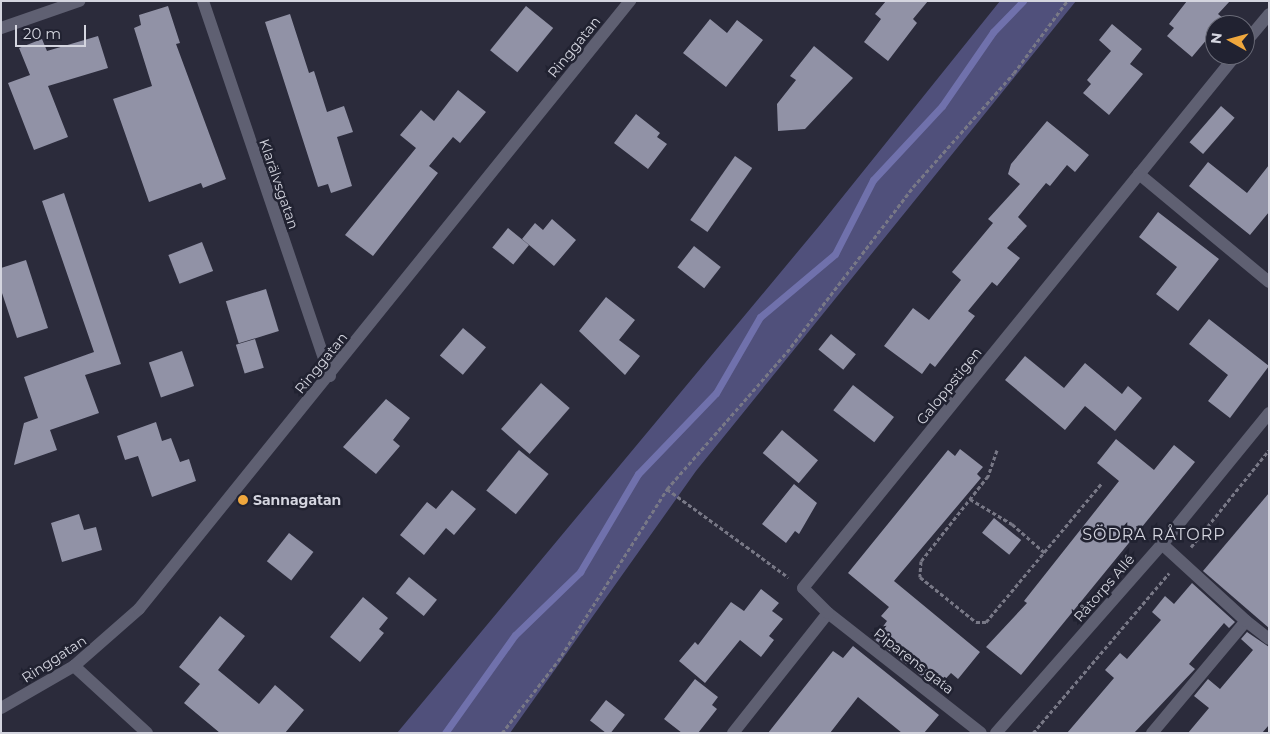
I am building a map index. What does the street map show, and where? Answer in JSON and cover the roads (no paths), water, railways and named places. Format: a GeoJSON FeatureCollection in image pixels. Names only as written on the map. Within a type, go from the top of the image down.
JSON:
{"type":"FeatureCollection","features":[{"type":"Feature","properties":{"kind":"street"},"geometry":{"type":"LineString","coordinates":[[1,28],[79,1]]}},
{"type":"Feature","properties":{"kind":"street","name":"Klarälvsgatan"},"geometry":{"type":"LineString","coordinates":[[202,1],[330,376]]}},
{"type":"Feature","properties":{"kind":"street","name":"Ringgatan"},"geometry":{"type":"LineString","coordinates":[[1,708],[74,666],[109,640],[176,567],[630,1]]}},
{"type":"Feature","properties":{"kind":"street"},"geometry":{"type":"LineString","coordinates":[[1255,32],[1269,14]]}},
{"type":"Feature","properties":{"kind":"street","name":"Galoppstigen"},"geometry":{"type":"LineString","coordinates":[[828,613],[803,588],[1228,65]]}},
{"type":"Feature","properties":{"kind":"street"},"geometry":{"type":"LineString","coordinates":[[1139,174],[1269,282]]}},
{"type":"Feature","properties":{"kind":"street","name":"Råtorps Allé"},"geometry":{"type":"LineString","coordinates":[[996,733],[1162,544],[1269,413]]}},
{"type":"Feature","properties":{"kind":"street"},"geometry":{"type":"LineString","coordinates":[[1162,544],[1246,621],[1269,639]]}},
{"type":"Feature","properties":{"kind":"street"},"geometry":{"type":"LineString","coordinates":[[732,733],[828,613]]}},
{"type":"Feature","properties":{"kind":"street","name":"Piparens gata"},"geometry":{"type":"LineString","coordinates":[[828,613],[981,733]]}},
{"type":"Feature","properties":{"kind":"street"},"geometry":{"type":"LineString","coordinates":[[1152,733],[1246,621]]}},
{"type":"Feature","properties":{"kind":"street"},"geometry":{"type":"LineString","coordinates":[[74,666],[147,733]]}},
{"type":"Feature","properties":{"kind":"waterway"},"geometry":{"type":"LineString","coordinates":[[445,733],[515,635],[580,572],[638,474],[716,393],[760,317],[835,254],[873,180],[942,106],[993,32],[1023,1]]}},
{"type":"Feature","properties":{"kind":"place","name":"Sannagatan"},"geometry":{"type":"Point","coordinates":[243,500]}},
{"type":"Feature","properties":{"kind":"district","name":"SÖDRA RÅTORP"},"geometry":{"type":"Point","coordinates":[1154,535]}}]}
